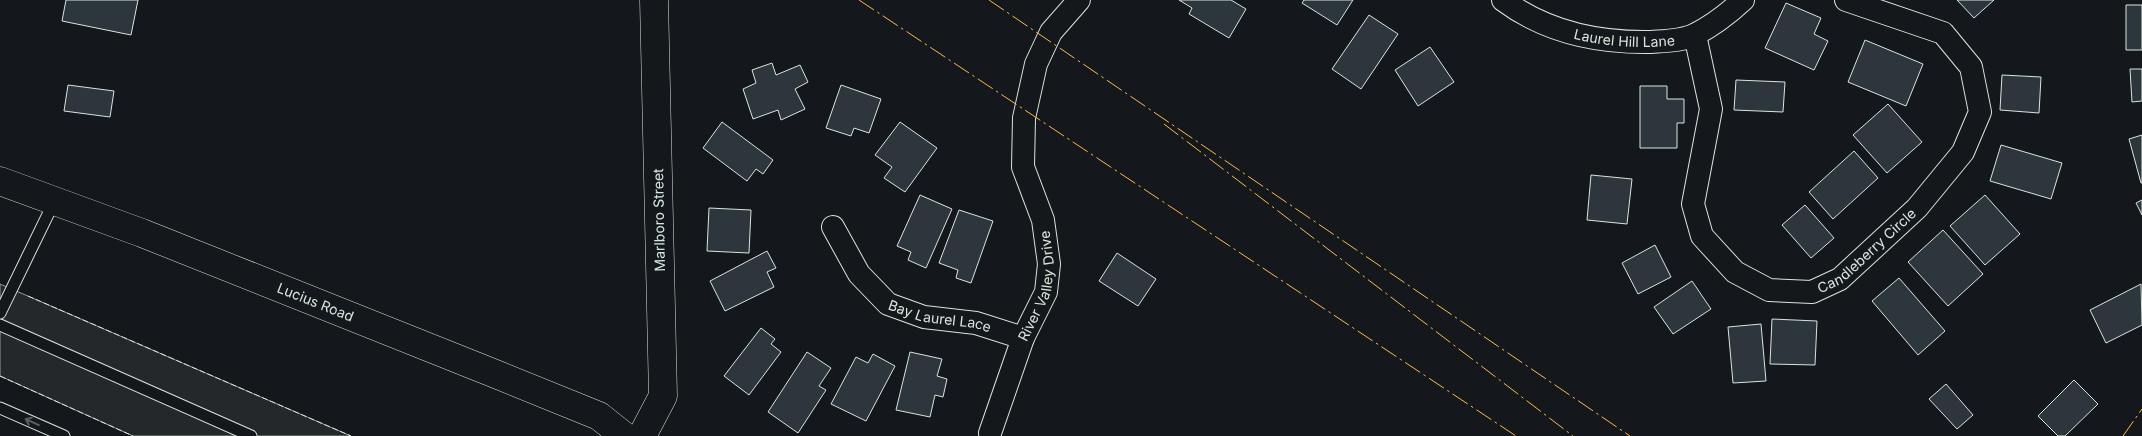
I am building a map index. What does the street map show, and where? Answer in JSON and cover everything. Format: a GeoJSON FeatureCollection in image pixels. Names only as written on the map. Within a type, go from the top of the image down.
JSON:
{"type":"FeatureCollection","features":[{"type":"Feature","properties":{"kind":"street","name":"Marlboro Street"},"geometry":{"type":"LineString","coordinates":[[642,436],[663,396],[654,0]]}},
{"type":"Feature","properties":{"kind":"street","name":"River Valley Drive"},"geometry":{"type":"LineString","coordinates":[[990,433],[1023,338],[1046,292],[1049,264],[1043,220],[1023,167],[1024,118],[1036,64],[1052,32],[1079,0]]}},
{"type":"Feature","properties":{"kind":"street","name":"Laurel Hill Lane"},"geometry":{"type":"LineString","coordinates":[[1503,0],[1522,14],[1568,33],[1619,42],[1669,41],[1695,35],[1742,0]]}},
{"type":"Feature","properties":{"kind":"street","name":"Candleberry Circle"},"geometry":{"type":"LineString","coordinates":[[1695,35],[1711,110],[1693,204],[1702,236],[1735,272],[1769,290],[1812,292],[1840,279],[1917,208],[1963,152],[1980,112],[1971,67],[1943,33],[1846,0]]}},
{"type":"Feature","properties":{"kind":"street","name":"Lucius Road"},"geometry":{"type":"LineString","coordinates":[[0,181],[54,200],[599,416],[624,436]]}},
{"type":"Feature","properties":{"kind":"street","name":"Bay Laurel Lace"},"geometry":{"type":"LineString","coordinates":[[833,228],[859,274],[888,304],[924,317],[976,323],[1023,338]]}},
{"type":"Feature","properties":{"kind":"lane"},"geometry":{"type":"LineString","coordinates":[[0,312],[54,200]]}},
{"type":"Feature","properties":{"kind":"lane"},"geometry":{"type":"LineString","coordinates":[[0,325],[251,436]]}},
{"type":"Feature","properties":{"kind":"lane"},"geometry":{"type":"LineString","coordinates":[[0,408],[64,436]]}},
{"type":"Feature","properties":{"kind":"shaded area"},"geometry":{"type":"Polygon","coordinates":[[[0,284],[351,436],[133,436],[0,376],[0,284]]]}},
{"type":"Feature","properties":{"kind":"building"},"geometry":{"type":"Polygon","coordinates":[[[66,0],[138,0],[131,35],[62,21],[66,0]]]}},
{"type":"Feature","properties":{"kind":"building"},"geometry":{"type":"Polygon","coordinates":[[[1179,0],[1231,0],[1246,9],[1229,38],[1189,14],[1192,8],[1179,0]]]}},
{"type":"Feature","properties":{"kind":"building"},"geometry":{"type":"Polygon","coordinates":[[[1304,0],[1353,0],[1337,25],[1302,3],[1304,0]]]}},
{"type":"Feature","properties":{"kind":"building"},"geometry":{"type":"Polygon","coordinates":[[[1957,0],[1994,0],[1974,18],[1957,0]]]}},
{"type":"Feature","properties":{"kind":"building"},"geometry":{"type":"Polygon","coordinates":[[[1786,3],[1821,18],[1814,34],[1828,41],[1814,70],[1765,48],[1786,3]]]}},
{"type":"Feature","properties":{"kind":"building"},"geometry":{"type":"Polygon","coordinates":[[[2126,5],[2142,5],[2142,50],[2126,50],[2126,5]]]}},
{"type":"Feature","properties":{"kind":"building"},"geometry":{"type":"Polygon","coordinates":[[[1369,15],[1398,34],[1361,89],[1332,69],[1369,15]]]}},
{"type":"Feature","properties":{"kind":"building"},"geometry":{"type":"Polygon","coordinates":[[[1865,40],[1923,64],[1906,106],[1848,82],[1865,40]]]}},
{"type":"Feature","properties":{"kind":"building"},"geometry":{"type":"Polygon","coordinates":[[[1430,47],[1454,82],[1418,106],[1395,70],[1430,47]]]}},
{"type":"Feature","properties":{"kind":"building"},"geometry":{"type":"Polygon","coordinates":[[[772,63],[776,75],[800,65],[808,82],[795,89],[805,109],[781,120],[778,110],[753,119],[743,89],[756,83],[752,70],[772,63]]]}},
{"type":"Feature","properties":{"kind":"building"},"geometry":{"type":"Polygon","coordinates":[[[2130,69],[2142,69],[2142,101],[2132,102],[2130,69]]]}},
{"type":"Feature","properties":{"kind":"building"},"geometry":{"type":"Polygon","coordinates":[[[2002,75],[2041,77],[2039,113],[2000,110],[2002,75]]]}},
{"type":"Feature","properties":{"kind":"building"},"geometry":{"type":"Polygon","coordinates":[[[1736,80],[1785,82],[1783,112],[1734,110],[1736,80]]]}},
{"type":"Feature","properties":{"kind":"building"},"geometry":{"type":"Polygon","coordinates":[[[68,85],[114,91],[110,117],[64,111],[68,85]]]}},
{"type":"Feature","properties":{"kind":"building"},"geometry":{"type":"Polygon","coordinates":[[[841,85],[881,99],[869,133],[854,128],[851,136],[826,128],[841,85]]]}},
{"type":"Feature","properties":{"kind":"building"},"geometry":{"type":"Polygon","coordinates":[[[1640,86],[1667,86],[1667,99],[1684,99],[1684,123],[1677,123],[1677,148],[1640,148],[1640,86]]]}},
{"type":"Feature","properties":{"kind":"building"},"geometry":{"type":"Polygon","coordinates":[[[1888,104],[1922,142],[1887,173],[1853,135],[1888,104]]]}},
{"type":"Feature","properties":{"kind":"building"},"geometry":{"type":"Polygon","coordinates":[[[722,122],[773,160],[763,174],[756,169],[747,181],[703,148],[722,122]]]}},
{"type":"Feature","properties":{"kind":"building"},"geometry":{"type":"Polygon","coordinates":[[[900,122],[937,148],[905,192],[884,178],[892,167],[875,155],[900,122]]]}},
{"type":"Feature","properties":{"kind":"building"},"geometry":{"type":"Polygon","coordinates":[[[2142,135],[2142,183],[2141,183],[2129,139],[2142,135]]]}},
{"type":"Feature","properties":{"kind":"building"},"geometry":{"type":"Polygon","coordinates":[[[2001,145],[2062,163],[2051,199],[1990,181],[2001,145]]]}},
{"type":"Feature","properties":{"kind":"building"},"geometry":{"type":"Polygon","coordinates":[[[1854,151],[1878,178],[1833,219],[1809,192],[1854,151]]]}},
{"type":"Feature","properties":{"kind":"building"},"geometry":{"type":"Polygon","coordinates":[[[1591,175],[1632,179],[1627,224],[1587,220],[1591,175]]]}},
{"type":"Feature","properties":{"kind":"building"},"geometry":{"type":"Polygon","coordinates":[[[920,195],[952,209],[926,268],[908,260],[911,252],[897,246],[920,195]]]}},
{"type":"Feature","properties":{"kind":"building"},"geometry":{"type":"Polygon","coordinates":[[[1985,195],[2020,234],[1985,265],[1950,226],[1985,195]]]}},
{"type":"Feature","properties":{"kind":"building"},"geometry":{"type":"Polygon","coordinates":[[[2142,200],[2142,215],[2136,203],[2142,200]]]}},
{"type":"Feature","properties":{"kind":"building"},"geometry":{"type":"Polygon","coordinates":[[[1805,205],[1834,238],[1811,258],[1782,225],[1805,205]]]}},
{"type":"Feature","properties":{"kind":"building"},"geometry":{"type":"Polygon","coordinates":[[[709,208],[751,210],[749,253],[707,251],[709,208]]]}},
{"type":"Feature","properties":{"kind":"building"},"geometry":{"type":"Polygon","coordinates":[[[959,210],[993,221],[971,283],[956,278],[958,270],[939,263],[959,210]]]}},
{"type":"Feature","properties":{"kind":"building"},"geometry":{"type":"Polygon","coordinates":[[[1943,230],[1983,274],[1948,306],[1908,262],[1943,230]]]}},
{"type":"Feature","properties":{"kind":"building"},"geometry":{"type":"Polygon","coordinates":[[[1655,245],[1671,277],[1638,294],[1622,263],[1655,245]]]}},
{"type":"Feature","properties":{"kind":"building"},"geometry":{"type":"Polygon","coordinates":[[[767,251],[776,268],[767,272],[774,287],[725,311],[710,281],[767,251]]]}},
{"type":"Feature","properties":{"kind":"building"},"geometry":{"type":"Polygon","coordinates":[[[1117,253],[1156,279],[1138,306],[1099,281],[1117,253]]]}},
{"type":"Feature","properties":{"kind":"building"},"geometry":{"type":"Polygon","coordinates":[[[1899,278],[1945,331],[1918,355],[1872,301],[1899,278]]]}},
{"type":"Feature","properties":{"kind":"building"},"geometry":{"type":"Polygon","coordinates":[[[1692,281],[1711,309],[1673,334],[1654,307],[1692,281]]]}},
{"type":"Feature","properties":{"kind":"building"},"geometry":{"type":"Polygon","coordinates":[[[2141,284],[2142,325],[2106,343],[2090,310],[2141,284]]]}},
{"type":"Feature","properties":{"kind":"building"},"geometry":{"type":"Polygon","coordinates":[[[1772,319],[1817,321],[1815,365],[1770,364],[1772,319]]]}},
{"type":"Feature","properties":{"kind":"building"},"geometry":{"type":"Polygon","coordinates":[[[1761,324],[1766,381],[1733,383],[1728,327],[1761,324]]]}},
{"type":"Feature","properties":{"kind":"building"},"geometry":{"type":"Polygon","coordinates":[[[761,328],[775,339],[771,344],[781,352],[749,395],[724,376],[761,328]]]}},
{"type":"Feature","properties":{"kind":"building"},"geometry":{"type":"Polygon","coordinates":[[[807,352],[831,368],[819,386],[826,390],[798,433],[768,412],[807,352]]]}},
{"type":"Feature","properties":{"kind":"building"},"geometry":{"type":"Polygon","coordinates":[[[910,352],[942,359],[937,376],[947,379],[943,397],[935,395],[930,417],[896,410],[910,352]]]}},
{"type":"Feature","properties":{"kind":"building"},"geometry":{"type":"Polygon","coordinates":[[[873,354],[895,366],[866,421],[831,404],[856,357],[868,363],[873,354]]]}},
{"type":"Feature","properties":{"kind":"building"},"geometry":{"type":"Polygon","coordinates":[[[2074,380],[2098,404],[2065,436],[2058,436],[2038,416],[2074,380]]]}},
{"type":"Feature","properties":{"kind":"building"},"geometry":{"type":"Polygon","coordinates":[[[1946,384],[1973,415],[1957,429],[1929,399],[1946,384]]]}},
{"type":"Feature","properties":{"kind":"fence"},"geometry":{"type":"LineString","coordinates":[[28,296],[351,436]]}},
{"type":"Feature","properties":{"kind":"fence"},"geometry":{"type":"LineString","coordinates":[[0,376],[133,436]]}},
{"type":"Feature","properties":{"kind":"power"},"geometry":{"type":"LineString","coordinates":[[859,0],[1516,436]]}},
{"type":"Feature","properties":{"kind":"power"},"geometry":{"type":"LineString","coordinates":[[989,0],[1630,436]]}},
{"type":"Feature","properties":{"kind":"power"},"geometry":{"type":"LineString","coordinates":[[1164,124],[1573,436]]}},
{"type":"Feature","properties":{"kind":"power"},"geometry":{"type":"LineString","coordinates":[[2123,436],[2142,409]]}}]}
